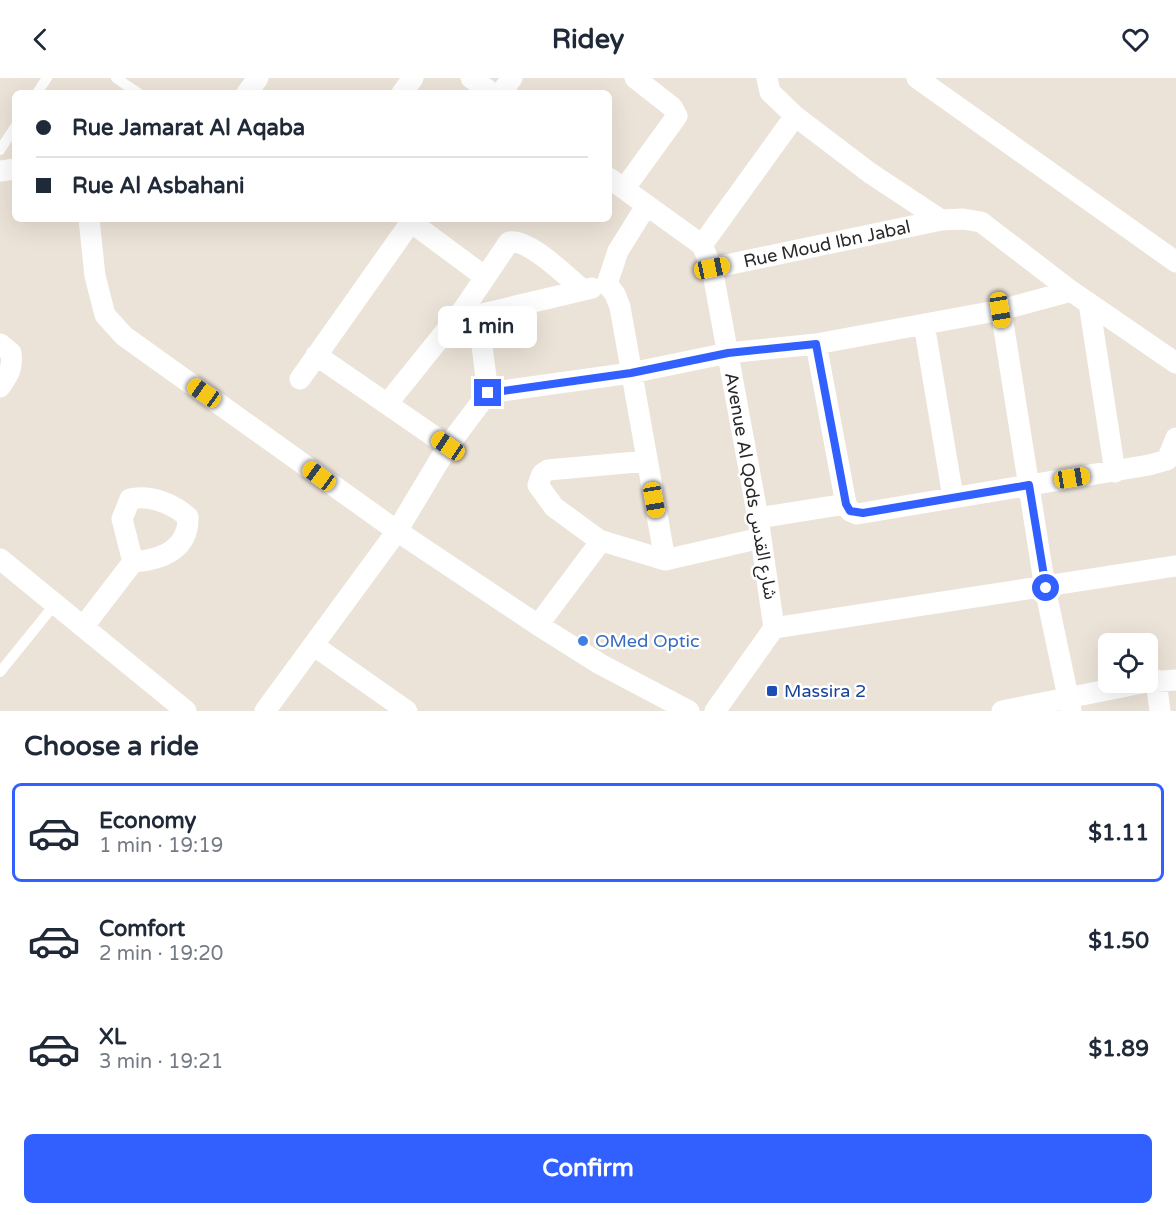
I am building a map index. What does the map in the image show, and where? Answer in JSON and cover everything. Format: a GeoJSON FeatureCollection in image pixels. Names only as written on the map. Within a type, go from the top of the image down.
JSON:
{"type":"FeatureCollection","features":[{"type":"Feature","properties":{"kind":"street"},"geometry":{"type":"LineString","coordinates":[[471,78],[488,90]]}},
{"type":"Feature","properties":{"kind":"street"},"geometry":{"type":"LineString","coordinates":[[635,78],[672,107],[676,116],[616,184],[702,245],[795,116]]}},
{"type":"Feature","properties":{"kind":"street"},"geometry":{"type":"LineString","coordinates":[[766,78],[770,92],[795,116],[870,173],[941,220]]}},
{"type":"Feature","properties":{"kind":"street"},"geometry":{"type":"LineString","coordinates":[[917,78],[1176,262]]}},
{"type":"Feature","properties":{"kind":"street"},"geometry":{"type":"LineString","coordinates":[[607,284],[618,251],[646,206]]}},
{"type":"Feature","properties":{"kind":"street","name":"Rue Moud Ibn Jabal"},"geometry":{"type":"LineString","coordinates":[[712,268],[941,220],[963,219],[981,222],[1071,291],[1176,363]]}},
{"type":"Feature","properties":{"kind":"street"},"geometry":{"type":"LineString","coordinates":[[89,222],[95,276],[105,315],[124,336],[397,531],[538,625],[600,664],[689,711]]}},
{"type":"Feature","properties":{"kind":"street"},"geometry":{"type":"LineString","coordinates":[[300,379],[409,222]]}},
{"type":"Feature","properties":{"kind":"street"},"geometry":{"type":"LineString","coordinates":[[413,222],[485,277]]}},
{"type":"Feature","properties":{"kind":"street"},"geometry":{"type":"LineString","coordinates":[[387,404],[472,311],[485,277],[505,245],[514,241],[531,248],[583,290]]}},
{"type":"Feature","properties":{"kind":"street","name":"Avenue Al Qods شارع القدس"},"geometry":{"type":"LineString","coordinates":[[702,245],[712,268],[728,353],[774,628]]}},
{"type":"Feature","properties":{"kind":"street"},"geometry":{"type":"LineString","coordinates":[[472,311],[607,284]]}},
{"type":"Feature","properties":{"kind":"street"},"geometry":{"type":"LineString","coordinates":[[607,284],[615,294],[620,307],[664,560]]}},
{"type":"Feature","properties":{"kind":"street"},"geometry":{"type":"LineString","coordinates":[[265,711],[397,531],[448,446],[488,393],[631,373],[728,353],[816,344],[1000,310],[1071,291]]}},
{"type":"Feature","properties":{"kind":"street"},"geometry":{"type":"LineString","coordinates":[[1089,303],[1115,472]]}},
{"type":"Feature","properties":{"kind":"street"},"geometry":{"type":"LineString","coordinates":[[1000,310],[1046,588],[1070,705]]}},
{"type":"Feature","properties":{"kind":"street"},"geometry":{"type":"LineString","coordinates":[[472,311],[488,393]]}},
{"type":"Feature","properties":{"kind":"street"},"geometry":{"type":"LineString","coordinates":[[924,324],[953,497]]}},
{"type":"Feature","properties":{"kind":"street"},"geometry":{"type":"LineString","coordinates":[[0,344],[11,353],[12,364],[10,372],[0,387]]}},
{"type":"Feature","properties":{"kind":"street"},"geometry":{"type":"LineString","coordinates":[[816,344],[846,504],[850,511],[857,514],[1115,472],[1167,460],[1176,438]]}},
{"type":"Feature","properties":{"kind":"street"},"geometry":{"type":"LineString","coordinates":[[316,355],[448,446]]}},
{"type":"Feature","properties":{"kind":"street"},"geometry":{"type":"LineString","coordinates":[[647,460],[548,470],[538,479],[538,485],[554,507],[601,541],[664,560],[759,528],[846,504]]}},
{"type":"Feature","properties":{"kind":"street"},"geometry":{"type":"LineString","coordinates":[[538,625],[601,541]]}},
{"type":"Feature","properties":{"kind":"street"},"geometry":{"type":"LineString","coordinates":[[0,559],[186,711]]}},
{"type":"Feature","properties":{"kind":"street"},"geometry":{"type":"LineString","coordinates":[[83,627],[133,561]]}},
{"type":"Feature","properties":{"kind":"street"},"geometry":{"type":"LineString","coordinates":[[715,711],[774,628],[1046,588],[1176,566]]}},
{"type":"Feature","properties":{"kind":"street"},"geometry":{"type":"LineString","coordinates":[[313,645],[407,711]]}},
{"type":"Feature","properties":{"kind":"street"},"geometry":{"type":"LineString","coordinates":[[1158,691],[1160,711]]}},
{"type":"Feature","properties":{"kind":"street"},"geometry":{"type":"LineString","coordinates":[[1002,711],[1070,705],[1114,693]]}},
{"type":"Feature","properties":{"kind":"lane"},"geometry":{"type":"LineString","coordinates":[[116,78],[134,90]]}},
{"type":"Feature","properties":{"kind":"lane"},"geometry":{"type":"LineString","coordinates":[[0,150],[12,132]]}},
{"type":"Feature","properties":{"kind":"lane"},"geometry":{"type":"LineString","coordinates":[[0,672],[55,604]]}},
{"type":"Feature","properties":{"kind":"place","name":"OMed Optic"},"geometry":{"type":"Point","coordinates":[583,641]}},
{"type":"Feature","properties":{"kind":"place","name":"Massira 2"},"geometry":{"type":"Point","coordinates":[772,691]}},
{"type":"Feature","properties":{"kind":"route"},"geometry":{"type":"LineString","coordinates":[[488,393],[631,373],[728,353],[816,344],[846,504],[850,511],[857,514],[1029,485],[1046,588]]}}]}
